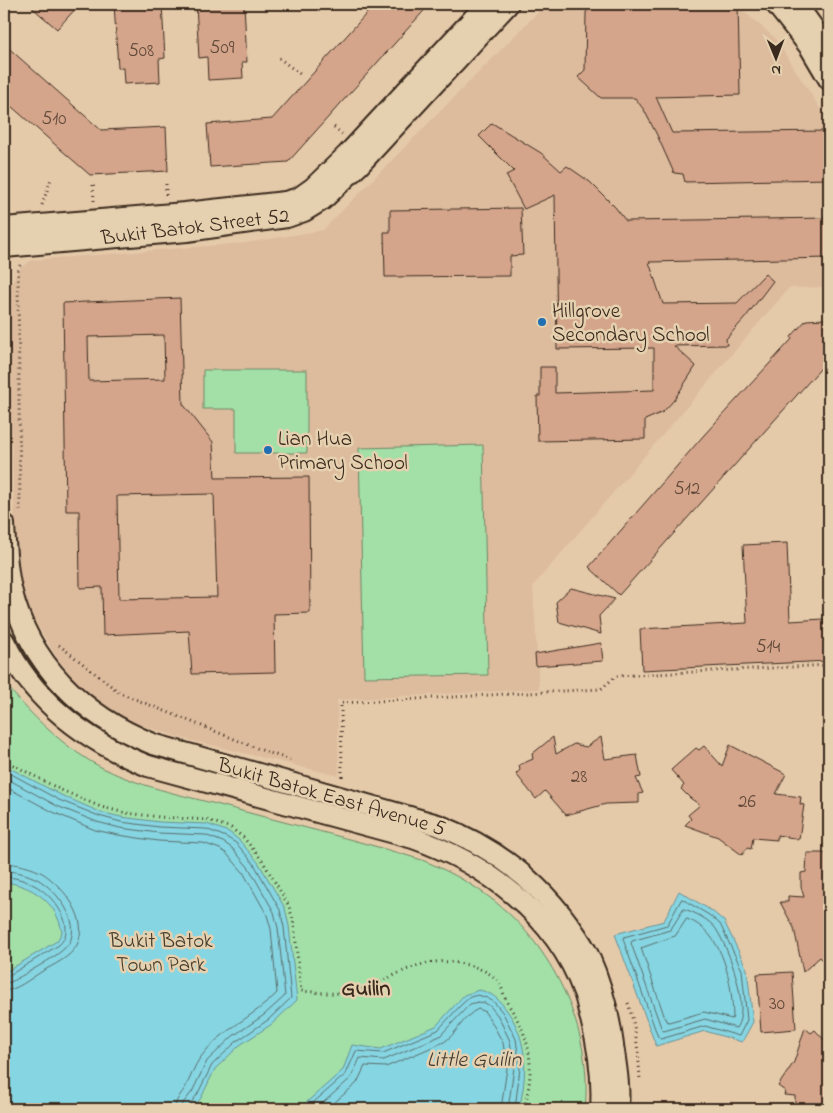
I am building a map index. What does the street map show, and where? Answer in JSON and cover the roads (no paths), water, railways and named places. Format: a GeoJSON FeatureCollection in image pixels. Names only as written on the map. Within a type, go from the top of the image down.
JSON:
{"type":"FeatureCollection","features":[{"type":"Feature","properties":{"kind":"street","name":"Bukit Batok Street 52"},"geometry":{"type":"LineString","coordinates":[[4,228],[185,213],[285,202],[299,198],[313,188],[348,154],[487,4]]}},
{"type":"Feature","properties":{"kind":"street","name":"Bukit Batok Street 52"},"geometry":{"type":"LineString","coordinates":[[9,253],[287,217],[304,211],[322,200],[359,165],[508,4]]}},
{"type":"Feature","properties":{"kind":"street"},"geometry":{"type":"LineString","coordinates":[[776,4],[810,47],[829,79]]}},
{"type":"Feature","properties":{"kind":"street"},"geometry":{"type":"LineString","coordinates":[[796,4],[829,50]]}},
{"type":"Feature","properties":{"kind":"street","name":"Bukit Batok East Avenue 5"},"geometry":{"type":"LineString","coordinates":[[12,522],[5,553],[11,589],[30,640],[62,684],[104,720],[153,744],[438,825],[459,833],[494,853],[531,882],[553,905],[576,936],[589,956],[598,979],[606,1002],[611,1027],[619,1098],[618,1109]]}},
{"type":"Feature","properties":{"kind":"street","name":"Bukit Batok East Avenue 5"},"geometry":{"type":"LineString","coordinates":[[4,641],[16,663],[42,697],[73,726],[109,749],[155,768],[413,838],[452,853],[490,875],[525,904],[551,933],[574,969],[584,990],[598,1045],[601,1109]]}},
{"type":"Feature","properties":{"kind":"water"},"geometry":{"type":"Polygon","coordinates":[[[4,765],[61,795],[100,812],[160,822],[207,824],[229,832],[239,840],[258,862],[285,908],[289,926],[297,1000],[272,1024],[240,1045],[215,1069],[201,1098],[192,1109],[4,1108],[4,973],[57,941],[62,932],[55,912],[42,897],[24,887],[4,882],[4,765]]]}},
{"type":"Feature","properties":{"kind":"water"},"geometry":{"type":"Polygon","coordinates":[[[679,891],[712,911],[724,921],[747,969],[753,1022],[742,1042],[705,1031],[656,1046],[615,934],[664,921],[679,891]]]}},
{"type":"Feature","properties":{"kind":"water","name":"Little Guilin"},"geometry":{"type":"Polygon","coordinates":[[[479,990],[492,995],[502,1004],[515,1023],[520,1035],[525,1072],[519,1109],[296,1109],[300,1108],[343,1070],[352,1045],[381,1049],[436,1026],[464,995],[479,990]]]}},
{"type":"Feature","properties":{"kind":"place","name":"Hillgrove Secondary School"},"geometry":{"type":"Point","coordinates":[542,322]}},
{"type":"Feature","properties":{"kind":"place","name":"Lian Hua Primary School"},"geometry":{"type":"Point","coordinates":[268,450]}},
{"type":"Feature","properties":{"kind":"district","name":"Guilin"},"geometry":{"type":"Point","coordinates":[366,987]}},
{"type":"Feature","properties":{"kind":"park label","name":"Bukit Batok Town Park"},"geometry":{"type":"Point","coordinates":[161,952]}}]}
